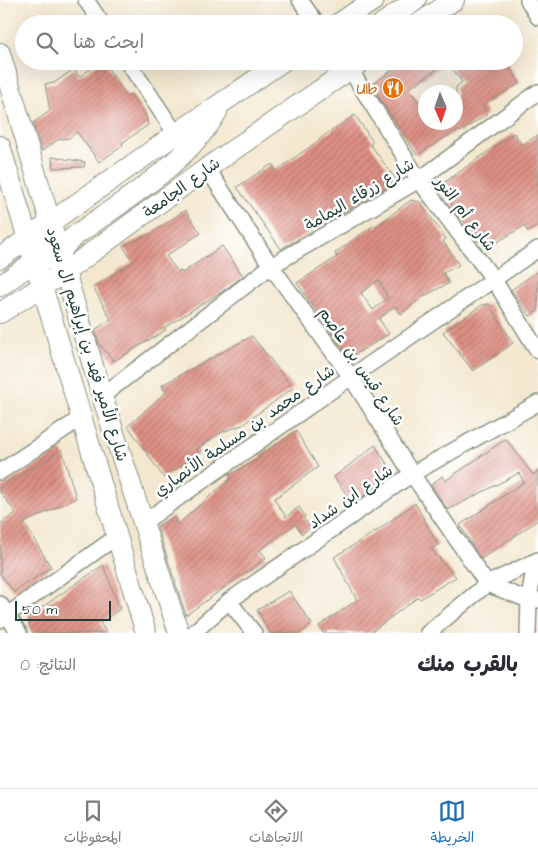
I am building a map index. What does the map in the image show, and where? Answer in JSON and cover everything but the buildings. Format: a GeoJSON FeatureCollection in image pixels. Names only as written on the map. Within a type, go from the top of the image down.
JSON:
{"type":"FeatureCollection","features":[{"type":"Feature","properties":{"kind":"main road"},"geometry":{"type":"LineString","coordinates":[[352,15],[374,0]]}},
{"type":"Feature","properties":{"kind":"main road"},"geometry":{"type":"LineString","coordinates":[[395,15],[416,0]]}},
{"type":"Feature","properties":{"kind":"main road"},"geometry":{"type":"LineString","coordinates":[[432,15],[454,0]]}},
{"type":"Feature","properties":{"kind":"main road","name":"شارع الأمير فهد بن إبراهيم ال سعود"},"geometry":{"type":"LineString","coordinates":[[0,53],[102,396],[180,633]]}},
{"type":"Feature","properties":{"kind":"main road"},"geometry":{"type":"LineString","coordinates":[[0,258],[270,70]]}},
{"type":"Feature","properties":{"kind":"main road","name":"شارع الجامعة"},"geometry":{"type":"LineString","coordinates":[[0,313],[65,272],[345,70]]}},
{"type":"Feature","properties":{"kind":"main road"},"geometry":{"type":"LineString","coordinates":[[42,286],[52,262],[59,252],[76,235],[176,161],[207,127],[224,102]]}},
{"type":"Feature","properties":{"kind":"main road","name":"شارع الأمير فهد بن إبراهيم ال سعود"},"geometry":{"type":"LineString","coordinates":[[0,146],[146,633]]}},
{"type":"Feature","properties":{"kind":"main road"},"geometry":{"type":"LineString","coordinates":[[0,286],[20,272],[35,258],[42,247],[50,224]]}},
{"type":"Feature","properties":{"kind":"street"},"geometry":{"type":"LineString","coordinates":[[86,0],[96,15]]}},
{"type":"Feature","properties":{"kind":"street"},"geometry":{"type":"LineString","coordinates":[[300,0],[311,15]]}},
{"type":"Feature","properties":{"kind":"street"},"geometry":{"type":"LineString","coordinates":[[528,0],[538,17]]}},
{"type":"Feature","properties":{"kind":"street"},"geometry":{"type":"LineString","coordinates":[[133,70],[176,134]]}},
{"type":"Feature","properties":{"kind":"street","name":"شارع أم النور"},"geometry":{"type":"LineString","coordinates":[[359,70],[419,180],[494,280],[538,351]]}},
{"type":"Feature","properties":{"kind":"street","name":"شارع زرقاء اليمامة"},"geometry":{"type":"LineString","coordinates":[[102,396],[271,266],[419,180],[538,92]]}},
{"type":"Feature","properties":{"kind":"street","name":"شارع قيس بن عاصم"},"geometry":{"type":"LineString","coordinates":[[207,168],[271,266],[351,377],[412,474],[487,584]]}},
{"type":"Feature","properties":{"kind":"street","name":"شارع محمد بن مسلمة الأنصاري"},"geometry":{"type":"LineString","coordinates":[[144,522],[538,249]]}},
{"type":"Feature","properties":{"kind":"street","name":"شارع ابن شداد"},"geometry":{"type":"LineString","coordinates":[[193,633],[229,601],[412,474],[538,402]]}},
{"type":"Feature","properties":{"kind":"street"},"geometry":{"type":"LineString","coordinates":[[0,472],[81,418]]}},
{"type":"Feature","properties":{"kind":"street"},"geometry":{"type":"LineString","coordinates":[[19,633],[2,613],[116,538]]}},
{"type":"Feature","properties":{"kind":"street"},"geometry":{"type":"LineString","coordinates":[[428,633],[487,584],[536,561],[528,633]]}},
{"type":"Feature","properties":{"kind":"street"},"geometry":{"type":"LineString","coordinates":[[487,584],[533,599]]}},
{"type":"Feature","properties":{"kind":"street"},"geometry":{"type":"LineString","coordinates":[[229,601],[254,633]]}},
{"type":"Feature","properties":{"kind":"place","name":"Ulb"},"geometry":{"type":"Point","coordinates":[393,88]}}]}
